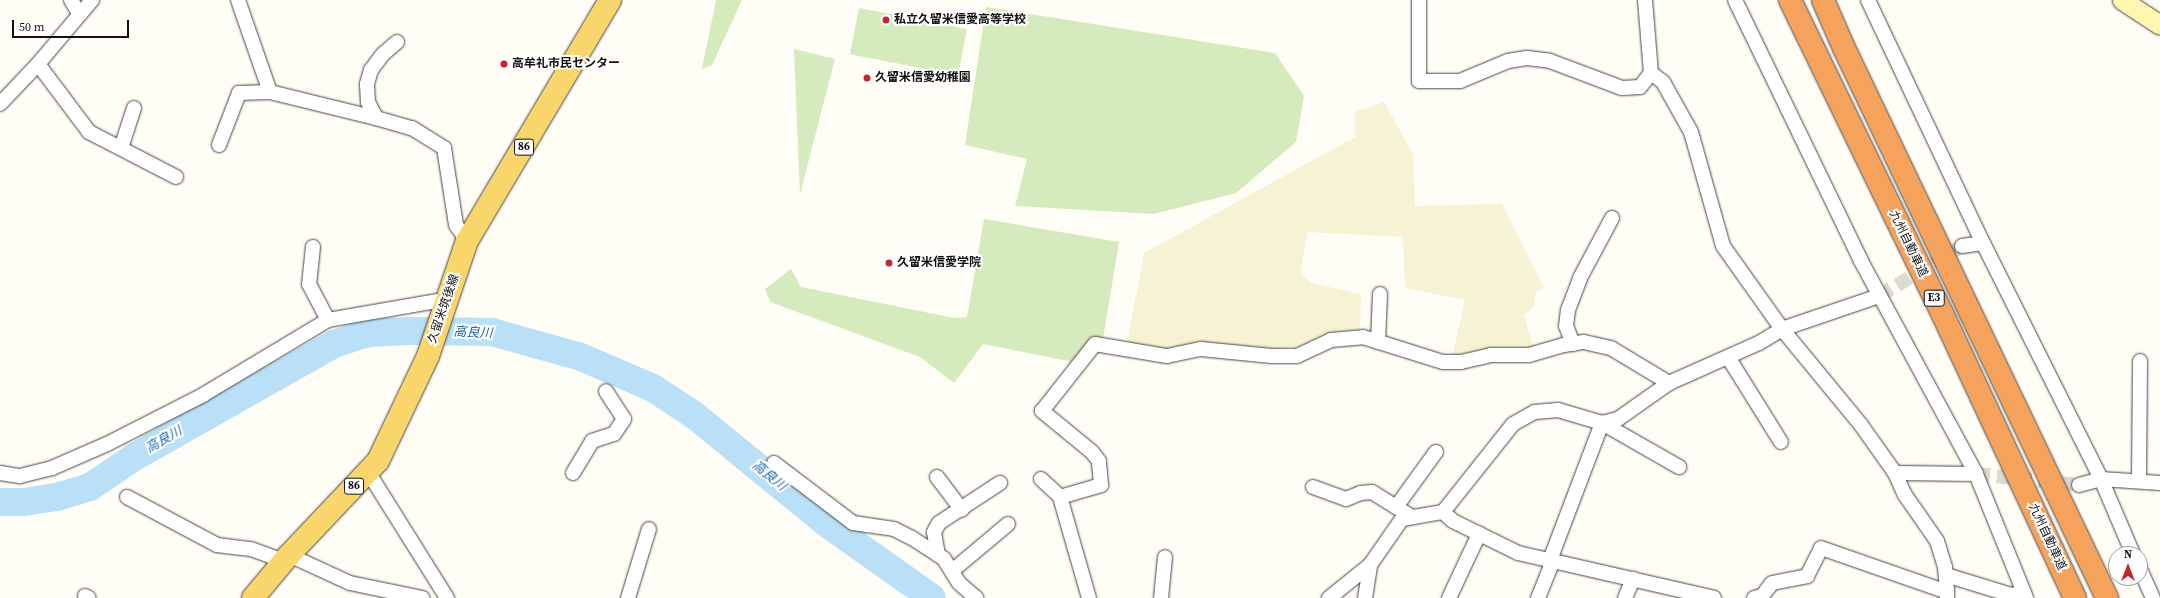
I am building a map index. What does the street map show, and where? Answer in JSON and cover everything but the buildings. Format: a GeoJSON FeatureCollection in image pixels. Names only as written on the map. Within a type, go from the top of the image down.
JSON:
{"type":"FeatureCollection","features":[{"type":"Feature","properties":{"kind":"highway","name":"九州自動車道"},"geometry":{"type":"LineString","coordinates":[[1790,0],[1943,315],[2075,598]]}},
{"type":"Feature","properties":{"kind":"highway","name":"E3"},"geometry":{"type":"LineString","coordinates":[[1824,0],[1847,56],[2107,598]]}},
{"type":"Feature","properties":{"kind":"main road","name":"久留米筑後線"},"geometry":{"type":"LineString","coordinates":[[253,598],[287,558],[378,461],[430,351],[467,241],[610,0]]}},
{"type":"Feature","properties":{"kind":"main road"},"geometry":{"type":"LineString","coordinates":[[2122,0],[2160,25]]}},
{"type":"Feature","properties":{"kind":"street"},"geometry":{"type":"LineString","coordinates":[[71,0],[80,15]]}},
{"type":"Feature","properties":{"kind":"street"},"geometry":{"type":"LineString","coordinates":[[0,104],[38,64],[92,0]]}},
{"type":"Feature","properties":{"kind":"street"},"geometry":{"type":"LineString","coordinates":[[238,0],[270,92]]}},
{"type":"Feature","properties":{"kind":"street"},"geometry":{"type":"LineString","coordinates":[[1418,0],[1419,81],[1460,81],[1508,61],[1527,58],[1550,61],[1622,88],[1640,87],[1651,73],[1645,0]]}},
{"type":"Feature","properties":{"kind":"street"},"geometry":{"type":"LineString","coordinates":[[1735,0],[1879,296],[1976,474],[2025,596],[2011,595],[1946,575]]}},
{"type":"Feature","properties":{"kind":"street"},"geometry":{"type":"LineString","coordinates":[[1868,0],[1983,243],[2101,479],[2130,546]]}},
{"type":"Feature","properties":{"kind":"street"},"geometry":{"type":"LineString","coordinates":[[376,118],[368,102],[367,84],[371,70],[383,54],[398,42]]}},
{"type":"Feature","properties":{"kind":"street"},"geometry":{"type":"LineString","coordinates":[[38,64],[89,132],[176,176]]}},
{"type":"Feature","properties":{"kind":"street"},"geometry":{"type":"LineString","coordinates":[[1651,73],[1663,82],[1691,132],[1723,246],[1782,329],[1861,424],[1895,473],[1905,495],[1937,541],[1946,575],[1947,595],[1821,548],[1807,576],[1772,583],[1759,597]]}},
{"type":"Feature","properties":{"kind":"street"},"geometry":{"type":"LineString","coordinates":[[219,145],[239,93],[270,92],[412,128],[444,148],[456,225],[467,241]]}},
{"type":"Feature","properties":{"kind":"street"},"geometry":{"type":"LineString","coordinates":[[121,148],[134,108]]}},
{"type":"Feature","properties":{"kind":"street"},"geometry":{"type":"LineString","coordinates":[[1573,344],[1566,326],[1568,310],[1580,278],[1612,218]]}},
{"type":"Feature","properties":{"kind":"street"},"geometry":{"type":"LineString","coordinates":[[1962,246],[1983,243]]}},
{"type":"Feature","properties":{"kind":"street"},"geometry":{"type":"LineString","coordinates":[[313,247],[309,284],[328,320]]}},
{"type":"Feature","properties":{"kind":"street"},"geometry":{"type":"LineString","coordinates":[[1378,342],[1380,294]]}},
{"type":"Feature","properties":{"kind":"street"},"geometry":{"type":"LineString","coordinates":[[1602,423],[1618,419],[1669,384],[1728,357],[1782,329],[1879,296]]}},
{"type":"Feature","properties":{"kind":"street"},"geometry":{"type":"LineString","coordinates":[[0,473],[20,476],[52,468],[107,444],[203,395],[328,320],[448,299]]}},
{"type":"Feature","properties":{"kind":"street"},"geometry":{"type":"LineString","coordinates":[[1060,497],[1102,485],[1099,461],[1092,452],[1042,410],[1095,344],[1167,356],[1201,349],[1272,356],[1297,356],[1331,340],[1363,337],[1443,362],[1461,362],[1491,355],[1529,355],[1584,342],[1611,348],[1669,384]]}},
{"type":"Feature","properties":{"kind":"street"},"geometry":{"type":"LineString","coordinates":[[1728,357],[1781,442]]}},
{"type":"Feature","properties":{"kind":"street"},"geometry":{"type":"LineString","coordinates":[[2139,479],[2140,361]]}},
{"type":"Feature","properties":{"kind":"street"},"geometry":{"type":"LineString","coordinates":[[573,473],[592,441],[614,434],[624,419],[606,391]]}},
{"type":"Feature","properties":{"kind":"street"},"geometry":{"type":"LineString","coordinates":[[1329,598],[1370,565],[1402,519],[1443,512],[1513,424],[1536,412],[1558,410],[1602,423],[1679,467]]}},
{"type":"Feature","properties":{"kind":"street"},"geometry":{"type":"LineString","coordinates":[[1538,598],[1602,423]]}},
{"type":"Feature","properties":{"kind":"street"},"geometry":{"type":"LineString","coordinates":[[1396,507],[1436,452]]}},
{"type":"Feature","properties":{"kind":"street"},"geometry":{"type":"LineString","coordinates":[[774,463],[854,522],[894,529],[938,555],[952,571],[959,583],[976,598]]}},
{"type":"Feature","properties":{"kind":"street"},"geometry":{"type":"LineString","coordinates":[[368,472],[447,598]]}},
{"type":"Feature","properties":{"kind":"street"},"geometry":{"type":"LineString","coordinates":[[1895,473],[1976,474]]}},
{"type":"Feature","properties":{"kind":"street"},"geometry":{"type":"LineString","coordinates":[[937,477],[962,510]]}},
{"type":"Feature","properties":{"kind":"street"},"geometry":{"type":"LineString","coordinates":[[1041,479],[1060,497],[1089,598]]}},
{"type":"Feature","properties":{"kind":"street"},"geometry":{"type":"LineString","coordinates":[[2080,485],[2101,479],[2139,479],[2160,483]]}},
{"type":"Feature","properties":{"kind":"street"},"geometry":{"type":"LineString","coordinates":[[938,555],[934,532],[939,523],[962,510],[1000,482]]}},
{"type":"Feature","properties":{"kind":"street"},"geometry":{"type":"LineString","coordinates":[[1313,487],[1346,499],[1361,493],[1372,492],[1412,517]]}},
{"type":"Feature","properties":{"kind":"street"},"geometry":{"type":"LineString","coordinates":[[127,497],[217,545],[251,549],[287,558],[350,583],[422,598]]}},
{"type":"Feature","properties":{"kind":"street"},"geometry":{"type":"LineString","coordinates":[[1443,512],[1453,522],[1518,553],[1714,598]]}},
{"type":"Feature","properties":{"kind":"street"},"geometry":{"type":"LineString","coordinates":[[952,571],[1008,524]]}},
{"type":"Feature","properties":{"kind":"street"},"geometry":{"type":"LineString","coordinates":[[628,598],[649,529]]}},
{"type":"Feature","properties":{"kind":"street"},"geometry":{"type":"LineString","coordinates":[[1449,598],[1479,534]]}},
{"type":"Feature","properties":{"kind":"street"},"geometry":{"type":"LineString","coordinates":[[1161,598],[1165,557]]}},
{"type":"Feature","properties":{"kind":"street"},"geometry":{"type":"LineString","coordinates":[[1365,598],[1370,565]]}},
{"type":"Feature","properties":{"kind":"street"},"geometry":{"type":"LineString","coordinates":[[1625,598],[1633,579]]}},
{"type":"Feature","properties":{"kind":"street"},"geometry":{"type":"LineString","coordinates":[[2148,586],[2153,598]]}},
{"type":"Feature","properties":{"kind":"shaded area"},"geometry":{"type":"Polygon","coordinates":[[[1384,102],[1413,154],[1415,206],[1502,204],[1544,288],[1536,291],[1533,308],[1524,315],[1533,347],[1490,352],[1451,362],[1465,300],[1405,288],[1403,237],[1308,232],[1300,273],[1311,283],[1361,294],[1360,330],[1312,344],[1263,351],[1164,352],[1127,344],[1144,253],[1355,137],[1355,112],[1384,102]]]}},
{"type":"Feature","properties":{"kind":"green space"},"geometry":{"type":"Polygon","coordinates":[[[716,0],[742,0],[712,65],[702,69],[716,0]]]}},
{"type":"Feature","properties":{"kind":"green space"},"geometry":{"type":"Polygon","coordinates":[[[986,7],[1275,53],[1304,96],[1296,142],[1236,193],[1154,214],[1015,206],[1027,159],[965,145],[986,7]]]}},
{"type":"Feature","properties":{"kind":"green space"},"geometry":{"type":"Polygon","coordinates":[[[859,8],[967,29],[958,75],[850,54],[859,8]]]}},
{"type":"Feature","properties":{"kind":"green space"},"geometry":{"type":"Polygon","coordinates":[[[794,49],[835,59],[800,194],[794,49]]]}},
{"type":"Feature","properties":{"kind":"green space"},"geometry":{"type":"Polygon","coordinates":[[[984,219],[1119,242],[1103,339],[1073,362],[983,344],[954,383],[920,357],[770,302],[765,289],[791,269],[801,287],[954,318],[967,317],[984,219]]]}},
{"type":"Feature","properties":{"kind":"waterway","name":"高良川"},"geometry":{"type":"LineString","coordinates":[[0,502],[24,502],[57,497],[90,487],[136,456],[334,344],[367,333],[409,331],[492,332],[581,357],[653,388],[694,415],[829,525],[932,598]]}},
{"type":"Feature","properties":{"kind":"tunnel"},"geometry":{"type":"LineString","coordinates":[[1879,296],[1962,246]]}},
{"type":"Feature","properties":{"kind":"tunnel"},"geometry":{"type":"LineString","coordinates":[[1976,474],[2079,485]]}},
{"type":"Feature","properties":{"kind":"place","name":"私立久留米信愛高等学校"},"geometry":{"type":"Point","coordinates":[886,20]}},
{"type":"Feature","properties":{"kind":"place","name":"高牟礼市民センター"},"geometry":{"type":"Point","coordinates":[504,64]}},
{"type":"Feature","properties":{"kind":"place","name":"久留米信愛幼稚園"},"geometry":{"type":"Point","coordinates":[867,78]}},
{"type":"Feature","properties":{"kind":"place","name":"久留米信愛学院"},"geometry":{"type":"Point","coordinates":[889,263]}}]}
